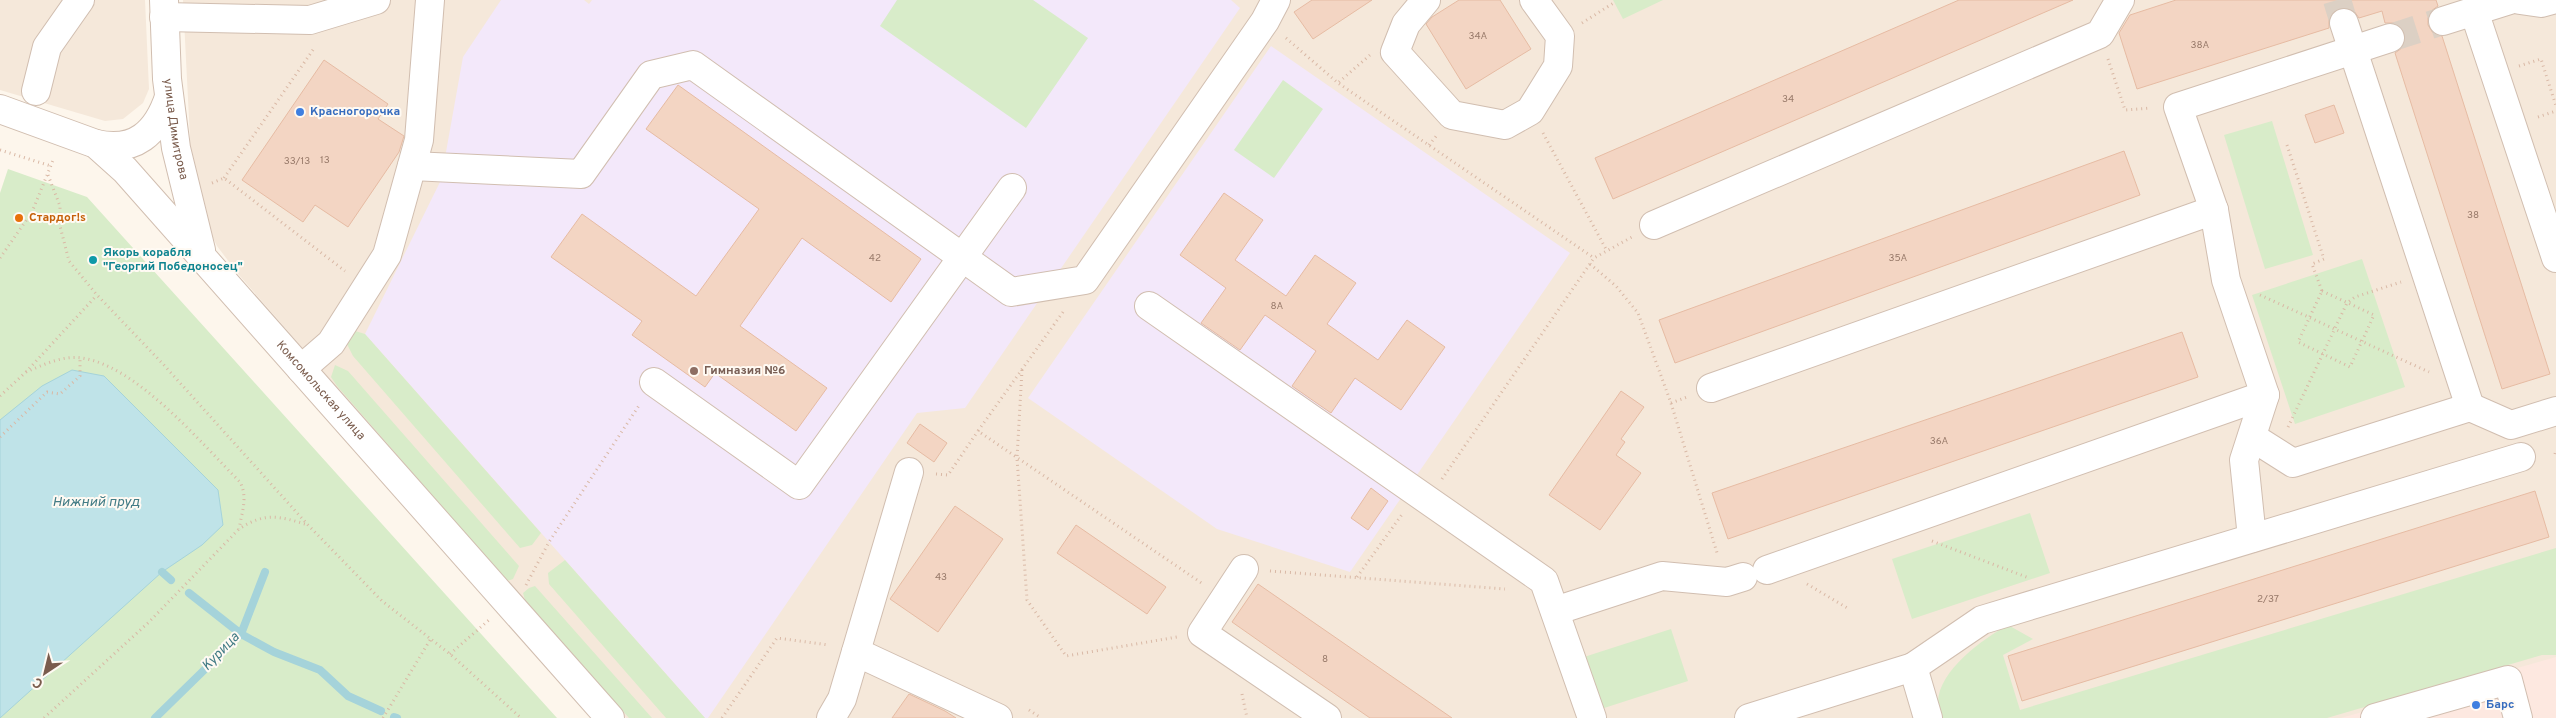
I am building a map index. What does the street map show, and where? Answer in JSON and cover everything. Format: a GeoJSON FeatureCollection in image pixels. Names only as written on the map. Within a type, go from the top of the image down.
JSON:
{"type":"FeatureCollection","features":[{"type":"Feature","properties":{"kind":"street"},"geometry":{"type":"LineString","coordinates":[[36,91],[47,47],[80,0]]}},
{"type":"Feature","properties":{"kind":"street"},"geometry":{"type":"LineString","coordinates":[[164,9],[310,20],[376,0]]}},
{"type":"Feature","properties":{"kind":"street"},"geometry":{"type":"LineString","coordinates":[[301,369],[331,343],[387,255],[419,140],[430,0]]}},
{"type":"Feature","properties":{"kind":"street"},"geometry":{"type":"LineString","coordinates":[[1426,0],[1406,24],[1395,52],[1452,115],[1505,125],[1530,111],[1558,66],[1560,36],[1534,0]]}},
{"type":"Feature","properties":{"kind":"street"},"geometry":{"type":"LineString","coordinates":[[1654,225],[2100,34],[2120,0]]}},
{"type":"Feature","properties":{"kind":"street"},"geometry":{"type":"LineString","coordinates":[[2443,21],[2510,0]]}},
{"type":"Feature","properties":{"kind":"street"},"geometry":{"type":"LineString","coordinates":[[2520,0],[2541,3],[2552,0]]}},
{"type":"Feature","properties":{"kind":"street","name":"улица Димитрова"},"geometry":{"type":"LineString","coordinates":[[164,9],[169,97],[176,148],[203,256]]}},
{"type":"Feature","properties":{"kind":"street"},"geometry":{"type":"LineString","coordinates":[[412,166],[581,174],[651,74],[693,65],[1011,292],[1085,280],[1271,10]]}},
{"type":"Feature","properties":{"kind":"street"},"geometry":{"type":"LineString","coordinates":[[2474,11],[2556,258]]}},
{"type":"Feature","properties":{"kind":"street"},"geometry":{"type":"LineString","coordinates":[[2344,23],[2467,398],[2511,425],[2556,411]]}},
{"type":"Feature","properties":{"kind":"street"},"geometry":{"type":"LineString","coordinates":[[2252,538],[2244,460],[2265,395],[2226,280],[2214,210],[2178,107],[2390,38]]}},
{"type":"Feature","properties":{"kind":"street"},"geometry":{"type":"LineString","coordinates":[[96,144],[123,147],[136,142],[156,125],[169,97]]}},
{"type":"Feature","properties":{"kind":"street","name":"Комсомольская улица"},"geometry":{"type":"LineString","coordinates":[[0,110],[96,144],[151,196],[301,369],[610,718]]}},
{"type":"Feature","properties":{"kind":"street"},"geometry":{"type":"LineString","coordinates":[[654,382],[799,485],[1012,188]]}},
{"type":"Feature","properties":{"kind":"street"},"geometry":{"type":"LineString","coordinates":[[1711,388],[2214,210]]}},
{"type":"Feature","properties":{"kind":"street"},"geometry":{"type":"LineString","coordinates":[[1149,306],[1544,581],[1592,718]]}},
{"type":"Feature","properties":{"kind":"street"},"geometry":{"type":"LineString","coordinates":[[1551,601],[1662,576],[1753,574],[2265,395]]}},
{"type":"Feature","properties":{"kind":"street"},"geometry":{"type":"LineString","coordinates":[[2252,437],[2293,463],[2467,398]]}},
{"type":"Feature","properties":{"kind":"street"},"geometry":{"type":"LineString","coordinates":[[1749,718],[1913,668],[1982,620],[2521,457]]}},
{"type":"Feature","properties":{"kind":"street"},"geometry":{"type":"LineString","coordinates":[[831,718],[842,699],[847,650],[908,472]]}},
{"type":"Feature","properties":{"kind":"street"},"geometry":{"type":"LineString","coordinates":[[1244,569],[1202,633],[1327,718]]}},
{"type":"Feature","properties":{"kind":"street"},"geometry":{"type":"LineString","coordinates":[[847,650],[998,718]]}},
{"type":"Feature","properties":{"kind":"street"},"geometry":{"type":"LineString","coordinates":[[1913,668],[1928,718]]}},
{"type":"Feature","properties":{"kind":"street"},"geometry":{"type":"LineString","coordinates":[[2375,718],[2508,680],[2518,718]]}},
{"type":"Feature","properties":{"kind":"path"},"geometry":{"type":"LineString","coordinates":[[1560,36],[1615,2]]}},
{"type":"Feature","properties":{"kind":"path"},"geometry":{"type":"LineString","coordinates":[[204,186],[224,178],[341,10]]}},
{"type":"Feature","properties":{"kind":"path"},"geometry":{"type":"LineString","coordinates":[[1271,10],[1338,83],[1594,258]]}},
{"type":"Feature","properties":{"kind":"path"},"geometry":{"type":"LineString","coordinates":[[2100,34],[2125,110],[2178,107]]}},
{"type":"Feature","properties":{"kind":"path"},"geometry":{"type":"LineString","coordinates":[[2495,74],[2540,59],[2556,106]]}},
{"type":"Feature","properties":{"kind":"path"},"geometry":{"type":"LineString","coordinates":[[1530,111],[1607,251]]}},
{"type":"Feature","properties":{"kind":"path"},"geometry":{"type":"LineString","coordinates":[[2287,145],[2324,259],[2312,264],[2322,291],[2374,315],[2350,367],[2298,342],[2322,291]]}},
{"type":"Feature","properties":{"kind":"path"},"geometry":{"type":"LineString","coordinates":[[0,150],[51,166]]}},
{"type":"Feature","properties":{"kind":"path"},"geometry":{"type":"LineString","coordinates":[[0,258],[32,212],[55,154]]}},
{"type":"Feature","properties":{"kind":"path"},"geometry":{"type":"LineString","coordinates":[[48,175],[60,206],[60,226],[69,261],[97,295],[163,364],[308,525],[382,601],[450,654],[521,718]]}},
{"type":"Feature","properties":{"kind":"path"},"geometry":{"type":"LineString","coordinates":[[224,178],[366,287]]}},
{"type":"Feature","properties":{"kind":"path"},"geometry":{"type":"LineString","coordinates":[[1356,578],[1423,496],[1594,258],[1654,225]]}},
{"type":"Feature","properties":{"kind":"path"},"geometry":{"type":"LineString","coordinates":[[1590,264],[1616,286],[1638,314],[1671,403],[1753,574],[1849,609]]}},
{"type":"Feature","properties":{"kind":"path"},"geometry":{"type":"LineString","coordinates":[[2276,453],[2347,303],[2355,297],[2426,273]]}},
{"type":"Feature","properties":{"kind":"path"},"geometry":{"type":"LineString","coordinates":[[908,472],[948,474],[1085,280]]}},
{"type":"Feature","properties":{"kind":"path"},"geometry":{"type":"LineString","coordinates":[[2226,280],[2362,340],[2467,398]]}},
{"type":"Feature","properties":{"kind":"path"},"geometry":{"type":"LineString","coordinates":[[0,396],[26,372],[97,295]]}},
{"type":"Feature","properties":{"kind":"path"},"geometry":{"type":"LineString","coordinates":[[26,372],[55,361],[80,358],[102,363],[161,403],[240,482],[245,500],[239,530]]}},
{"type":"Feature","properties":{"kind":"path"},"geometry":{"type":"LineString","coordinates":[[0,437],[47,392],[60,394],[80,376],[80,358]]}},
{"type":"Feature","properties":{"kind":"path"},"geometry":{"type":"LineString","coordinates":[[1022,370],[1017,458],[1028,600],[1066,656],[1202,633]]}},
{"type":"Feature","properties":{"kind":"path"},"geometry":{"type":"LineString","coordinates":[[524,587],[549,542],[654,382]]}},
{"type":"Feature","properties":{"kind":"path"},"geometry":{"type":"LineString","coordinates":[[978,431],[1225,599]]}},
{"type":"Feature","properties":{"kind":"path"},"geometry":{"type":"LineString","coordinates":[[2556,450],[2556,456]]}},
{"type":"Feature","properties":{"kind":"path"},"geometry":{"type":"LineString","coordinates":[[44,718],[149,622],[239,530],[255,519],[283,517],[308,525]]}},
{"type":"Feature","properties":{"kind":"path"},"geometry":{"type":"LineString","coordinates":[[1907,521],[1911,533],[2048,585],[2054,598]]}},
{"type":"Feature","properties":{"kind":"path"},"geometry":{"type":"LineString","coordinates":[[1244,569],[1356,578],[1551,601]]}},
{"type":"Feature","properties":{"kind":"path"},"geometry":{"type":"LineString","coordinates":[[450,654],[496,613]]}},
{"type":"Feature","properties":{"kind":"path"},"geometry":{"type":"LineString","coordinates":[[722,718],[777,638],[847,650]]}},
{"type":"Feature","properties":{"kind":"path"},"geometry":{"type":"LineString","coordinates":[[383,718],[430,640]]}},
{"type":"Feature","properties":{"kind":"path"},"geometry":{"type":"LineString","coordinates":[[1029,710],[1041,718]]}},
{"type":"Feature","properties":{"kind":"shaded area"},"geometry":{"type":"Polygon","coordinates":[[[0,0],[145,0],[149,89],[143,103],[123,119],[105,121],[0,90],[0,0]]]}},
{"type":"Feature","properties":{"kind":"shaded area"},"geometry":{"type":"Polygon","coordinates":[[[183,0],[2556,0],[2556,718],[626,718],[239,275],[217,246],[206,224],[192,178],[183,0]]]}},
{"type":"Feature","properties":{"kind":"shaded area","name":"Гимназия №6"},"geometry":{"type":"Polygon","coordinates":[[[501,0],[584,0],[589,4],[592,0],[1231,0],[1240,8],[965,408],[917,413],[708,718],[705,718],[365,334],[441,180],[463,57],[501,0]]]}},
{"type":"Feature","properties":{"kind":"shaded area"},"geometry":{"type":"Polygon","coordinates":[[[1271,46],[1570,253],[1350,572],[1217,529],[1028,398],[1271,46]]]}},
{"type":"Feature","properties":{"kind":"shaded area"},"geometry":{"type":"Polygon","coordinates":[[[2556,657],[2556,718],[2341,718],[2556,657]]]}},
{"type":"Feature","properties":{"kind":"green space"},"geometry":{"type":"Polygon","coordinates":[[[897,0],[1033,0],[1088,38],[1026,128],[880,26],[897,0]]]}},
{"type":"Feature","properties":{"kind":"green space"},"geometry":{"type":"Polygon","coordinates":[[[1613,0],[1663,0],[1623,19],[1613,0]]]}},
{"type":"Feature","properties":{"kind":"green space"},"geometry":{"type":"Polygon","coordinates":[[[1283,80],[1323,109],[1274,178],[1234,150],[1283,80]]]}},
{"type":"Feature","properties":{"kind":"green space"},"geometry":{"type":"Polygon","coordinates":[[[2272,121],[2313,255],[2265,269],[2224,135],[2272,121]]]}},
{"type":"Feature","properties":{"kind":"green space"},"geometry":{"type":"Polygon","coordinates":[[[8,169],[87,197],[557,718],[0,718],[0,193],[8,169]]]}},
{"type":"Feature","properties":{"kind":"green space"},"geometry":{"type":"Polygon","coordinates":[[[2362,259],[2405,387],[2295,424],[2252,295],[2362,259]]]}},
{"type":"Feature","properties":{"kind":"green space"},"geometry":{"type":"Polygon","coordinates":[[[352,330],[365,334],[541,533],[532,545],[520,548],[353,356],[347,344],[352,330]]]}},
{"type":"Feature","properties":{"kind":"green space"},"geometry":{"type":"Polygon","coordinates":[[[335,365],[348,371],[519,566],[513,579],[507,581],[337,386],[331,377],[335,365]]]}},
{"type":"Feature","properties":{"kind":"green space"},"geometry":{"type":"Polygon","coordinates":[[[2030,513],[2050,573],[1912,619],[1892,559],[2030,513]]]}},
{"type":"Feature","properties":{"kind":"green space"},"geometry":{"type":"Polygon","coordinates":[[[2556,548],[2556,655],[2542,655],[2327,718],[1914,718],[1916,713],[1938,702],[1940,690],[1946,678],[1964,657],[1987,638],[2008,625],[2033,639],[2003,655],[2020,710],[2556,548]]]}},
{"type":"Feature","properties":{"kind":"green space"},"geometry":{"type":"Polygon","coordinates":[[[565,560],[705,718],[666,718],[549,584],[548,573],[565,560]]]}},
{"type":"Feature","properties":{"kind":"green space"},"geometry":{"type":"Polygon","coordinates":[[[535,586],[652,718],[629,718],[525,600],[523,593],[535,586]]]}},
{"type":"Feature","properties":{"kind":"green space"},"geometry":{"type":"Polygon","coordinates":[[[1671,629],[1688,681],[1601,709],[1584,657],[1671,629]]]}},
{"type":"Feature","properties":{"kind":"water","name":"Нижний пруд"},"geometry":{"type":"Polygon","coordinates":[[[72,370],[104,376],[218,490],[223,525],[202,545],[162,572],[0,718],[0,420],[42,386],[72,370]]]}},
{"type":"Feature","properties":{"kind":"building"},"geometry":{"type":"Polygon","coordinates":[[[1312,0],[1372,0],[1313,39],[1294,12],[1312,0]]]}},
{"type":"Feature","properties":{"kind":"building"},"geometry":{"type":"Polygon","coordinates":[[[1459,0],[1500,0],[1531,49],[1466,89],[1426,24],[1432,17],[1459,0]]]}},
{"type":"Feature","properties":{"kind":"building"},"geometry":{"type":"Polygon","coordinates":[[[1959,0],[2073,0],[1613,199],[1595,158],[1959,0]]]}},
{"type":"Feature","properties":{"kind":"building"},"geometry":{"type":"Polygon","coordinates":[[[2176,0],[2436,0],[2438,6],[2431,11],[2428,25],[2433,33],[2442,36],[2550,374],[2502,389],[2395,53],[2402,48],[2405,42],[2405,34],[2401,27],[2394,23],[2385,23],[2382,11],[2359,18],[2354,11],[2340,8],[2332,13],[2329,20],[2329,28],[2137,89],[2119,33],[2130,15],[2176,0]]]}},
{"type":"Feature","properties":{"kind":"building"},"geometry":{"type":"Polygon","coordinates":[[[324,60],[388,104],[378,119],[404,136],[399,152],[348,227],[315,205],[303,222],[242,180],[324,60]]]}},
{"type":"Feature","properties":{"kind":"building"},"geometry":{"type":"Polygon","coordinates":[[[678,85],[921,259],[891,302],[802,238],[740,326],[827,388],[796,431],[715,373],[705,387],[632,335],[642,321],[551,257],[582,214],[696,296],[759,209],[646,129],[678,85]]]}},
{"type":"Feature","properties":{"kind":"building"},"geometry":{"type":"Polygon","coordinates":[[[2334,105],[2344,133],[2315,143],[2305,115],[2334,105]]]}},
{"type":"Feature","properties":{"kind":"building"},"geometry":{"type":"Polygon","coordinates":[[[2124,151],[2140,195],[1675,363],[1659,320],[2124,151]]]}},
{"type":"Feature","properties":{"kind":"building"},"geometry":{"type":"Polygon","coordinates":[[[1224,193],[1263,220],[1235,260],[1286,296],[1315,255],[1356,283],[1327,324],[1378,360],[1407,320],[1445,347],[1401,410],[1355,378],[1331,413],[1292,386],[1316,351],[1265,315],[1240,350],[1201,323],[1226,288],[1180,255],[1224,193]]]}},
{"type":"Feature","properties":{"kind":"building"},"geometry":{"type":"Polygon","coordinates":[[[2182,332],[2198,377],[1728,539],[1712,493],[2182,332]]]}},
{"type":"Feature","properties":{"kind":"building"},"geometry":{"type":"Polygon","coordinates":[[[1621,391],[1644,407],[1621,439],[1625,442],[1616,455],[1641,473],[1600,530],[1549,495],[1621,391]]]}},
{"type":"Feature","properties":{"kind":"building"},"geometry":{"type":"Polygon","coordinates":[[[920,424],[947,443],[934,462],[907,443],[920,424]]]}},
{"type":"Feature","properties":{"kind":"building"},"geometry":{"type":"Polygon","coordinates":[[[1371,488],[1388,501],[1368,530],[1351,518],[1371,488]]]}},
{"type":"Feature","properties":{"kind":"building"},"geometry":{"type":"Polygon","coordinates":[[[2535,491],[2549,537],[2022,701],[2008,656],[2535,491]]]}},
{"type":"Feature","properties":{"kind":"building"},"geometry":{"type":"Polygon","coordinates":[[[955,506],[1003,539],[938,632],[890,599],[955,506]]]}},
{"type":"Feature","properties":{"kind":"building"},"geometry":{"type":"Polygon","coordinates":[[[1076,525],[1166,587],[1147,614],[1057,553],[1076,525]]]}},
{"type":"Feature","properties":{"kind":"building"},"geometry":{"type":"Polygon","coordinates":[[[1258,584],[1452,718],[1370,718],[1309,676],[1232,622],[1258,584]]]}},
{"type":"Feature","properties":{"kind":"building"},"geometry":{"type":"Polygon","coordinates":[[[909,694],[945,711],[956,718],[892,718],[909,694]]]}},
{"type":"Feature","properties":{"kind":"waterway"},"geometry":{"type":"LineString","coordinates":[[162,572],[171,580]]}},
{"type":"Feature","properties":{"kind":"waterway","name":"Курица"},"geometry":{"type":"LineString","coordinates":[[155,718],[241,634],[265,572]]}},
{"type":"Feature","properties":{"kind":"waterway"},"geometry":{"type":"LineString","coordinates":[[189,593],[241,634],[274,652],[320,670],[348,696],[381,711]]}},
{"type":"Feature","properties":{"kind":"tunnel"},"geometry":{"type":"LineString","coordinates":[[2337,0],[2344,23]]}},
{"type":"Feature","properties":{"kind":"tunnel"},"geometry":{"type":"LineString","coordinates":[[2390,38],[2443,21]]}},
{"type":"Feature","properties":{"kind":"place","name":"Красногорочка"},"geometry":{"type":"Point","coordinates":[300,112]}},
{"type":"Feature","properties":{"kind":"place","name":"Стардог!s"},"geometry":{"type":"Point","coordinates":[19,218]}},
{"type":"Feature","properties":{"kind":"place","name":"Якорь корабля \"Георгий Победоносец\""},"geometry":{"type":"Point","coordinates":[93,260]}},
{"type":"Feature","properties":{"kind":"place","name":"Гимназия №6"},"geometry":{"type":"Point","coordinates":[694,371]}},
{"type":"Feature","properties":{"kind":"place","name":"Барс"},"geometry":{"type":"Point","coordinates":[2476,705]}}]}
